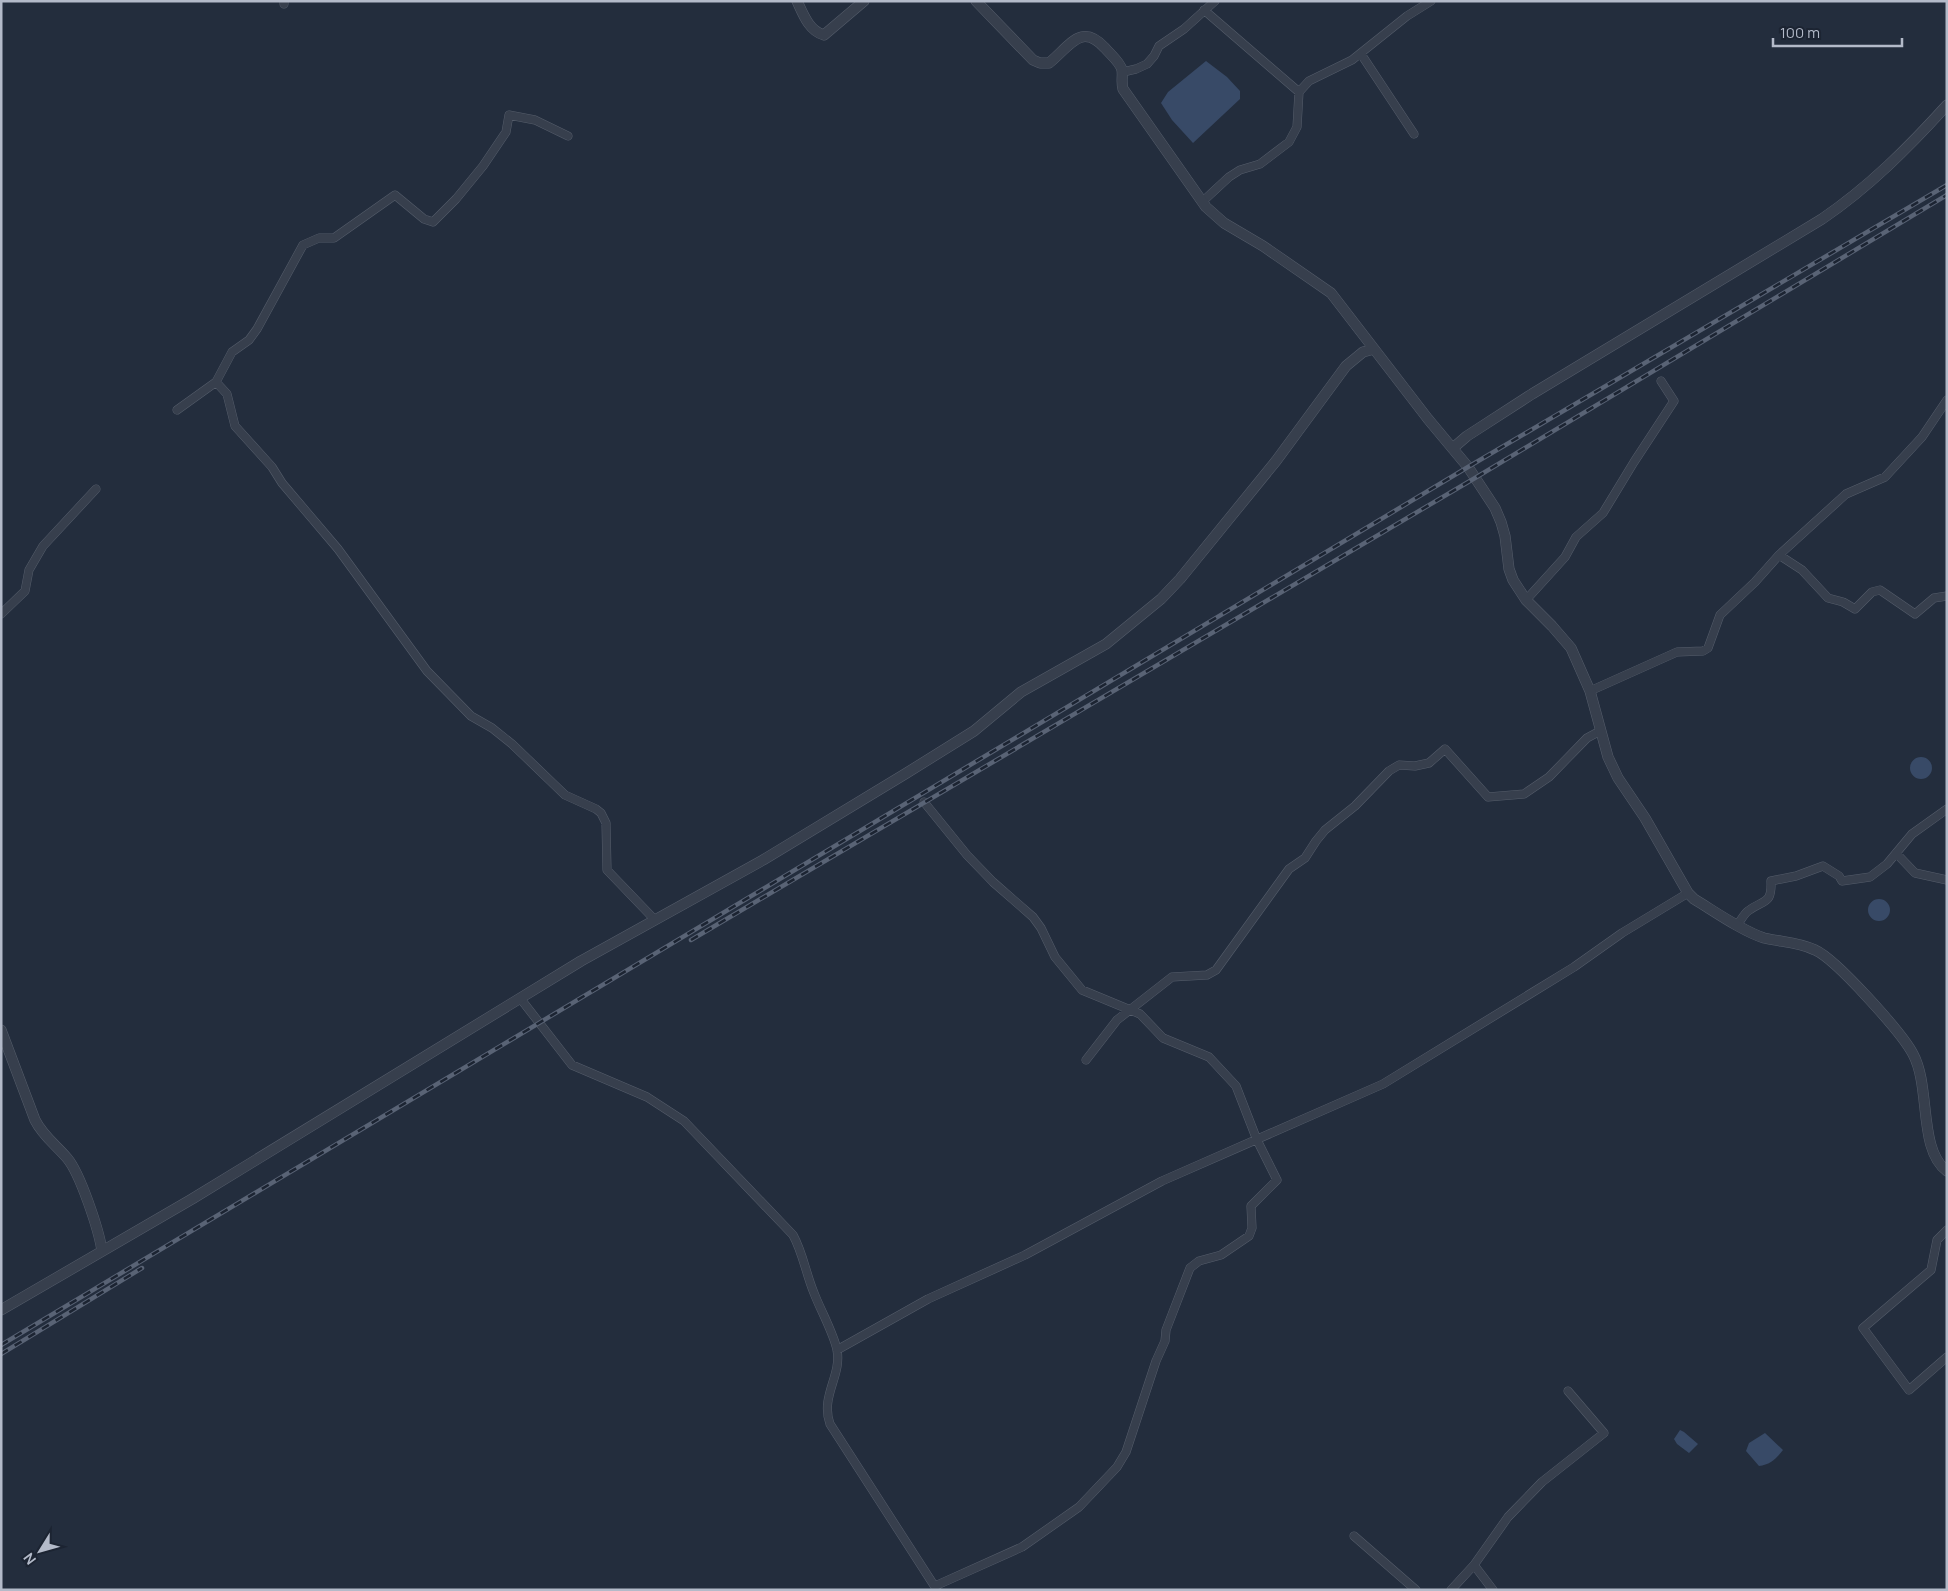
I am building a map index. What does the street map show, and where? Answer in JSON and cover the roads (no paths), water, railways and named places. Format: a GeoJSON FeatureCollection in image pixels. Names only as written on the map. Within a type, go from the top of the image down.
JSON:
{"type":"FeatureCollection","features":[{"type":"Feature","properties":{"kind":"street"},"geometry":{"type":"LineString","coordinates":[[797,1],[810,26],[818,34],[824,35],[864,1]]}},
{"type":"Feature","properties":{"kind":"street"},"geometry":{"type":"LineString","coordinates":[[976,1],[1034,60],[1040,63],[1049,63],[1073,42],[1083,36],[1093,37],[1119,64],[1122,72],[1120,81],[1123,89],[1202,202],[1214,216],[1326,288],[1428,419],[1468,467],[1495,508],[1505,536],[1509,569],[1513,580],[1526,600],[1571,648],[1590,691],[1608,757],[1618,778],[1645,818],[1688,893],[1694,899],[1764,938],[1816,950],[1842,971],[1874,1005],[1914,1056],[1922,1084],[1930,1144],[1934,1157],[1947,1171]]}},
{"type":"Feature","properties":{"kind":"street"},"geometry":{"type":"LineString","coordinates":[[1122,72],[1147,64],[1159,46],[1184,29],[1215,1]]}},
{"type":"Feature","properties":{"kind":"street"},"geometry":{"type":"LineString","coordinates":[[1202,202],[1229,177],[1240,170],[1260,164],[1289,142],[1297,127],[1299,92],[1309,81],[1361,54],[1387,31],[1431,1]]}},
{"type":"Feature","properties":{"kind":"street"},"geometry":{"type":"LineString","coordinates":[[1204,10],[1299,92]]}},
{"type":"Feature","properties":{"kind":"street"},"geometry":{"type":"LineString","coordinates":[[1361,54],[1414,134]]}},
{"type":"Feature","properties":{"kind":"street"},"geometry":{"type":"LineString","coordinates":[[1453,448],[1467,436],[1532,394],[1635,331],[1754,262],[1844,204],[1895,160],[1947,105]]}},
{"type":"Feature","properties":{"kind":"street"},"geometry":{"type":"LineString","coordinates":[[177,410],[216,382],[232,352],[249,340],[257,329],[303,245],[319,238],[334,238],[395,195],[424,219],[433,222],[456,199],[483,166],[506,132],[509,115],[534,120],[568,136]]}},
{"type":"Feature","properties":{"kind":"street"},"geometry":{"type":"LineString","coordinates":[[1,1310],[192,1199],[581,961],[762,860],[905,774],[974,731],[1021,692],[1083,658],[1130,626],[1160,599],[1198,558],[1276,461],[1350,361],[1363,352],[1374,348]]}},
{"type":"Feature","properties":{"kind":"street"},"geometry":{"type":"LineString","coordinates":[[1526,600],[1566,557],[1576,537],[1604,513],[1634,462],[1674,401],[1661,381]]}},
{"type":"Feature","properties":{"kind":"street"},"geometry":{"type":"LineString","coordinates":[[216,382],[227,394],[235,426],[272,467],[282,482],[338,549],[427,670],[471,716],[492,728],[512,744],[565,795],[596,808],[601,813],[606,823],[607,870],[655,920]]}},
{"type":"Feature","properties":{"kind":"street"},"geometry":{"type":"LineString","coordinates":[[1590,691],[1677,652],[1703,651],[1708,648],[1720,615],[1755,582],[1779,555],[1846,494],[1885,477],[1922,437],[1947,400]]}},
{"type":"Feature","properties":{"kind":"street"},"geometry":{"type":"LineString","coordinates":[[1,614],[25,591],[29,570],[44,546],[96,489]]}},
{"type":"Feature","properties":{"kind":"street"},"geometry":{"type":"LineString","coordinates":[[1779,555],[1802,570],[1828,598],[1843,602],[1855,609],[1872,592],[1880,590],[1915,614],[1934,598],[1947,596]]}},
{"type":"Feature","properties":{"kind":"street"},"geometry":{"type":"LineString","coordinates":[[1086,1060],[1117,1020],[1172,977],[1207,975],[1216,970],[1289,869],[1305,858],[1325,830],[1355,806],[1389,770],[1399,765],[1415,766],[1429,763],[1445,748],[1488,797],[1524,794],[1550,777],[1587,738],[1600,731]]}},
{"type":"Feature","properties":{"kind":"street"},"geometry":{"type":"LineString","coordinates":[[520,998],[572,1064],[647,1097],[684,1121],[793,1235],[799,1245],[813,1292],[837,1350],[836,1366],[826,1408],[830,1424],[936,1588],[1022,1547],[1079,1507],[1117,1467],[1126,1452],[1164,1341],[1166,1330],[1190,1268],[1199,1261],[1221,1254],[1249,1236],[1252,1228],[1251,1206],[1277,1180],[1257,1140],[1236,1086],[1209,1057],[1163,1038],[1140,1014],[1082,990],[1055,957],[1041,928],[1033,917],[993,882],[967,855],[924,802]]}},
{"type":"Feature","properties":{"kind":"street"},"geometry":{"type":"LineString","coordinates":[[1738,924],[1747,912],[1767,901],[1771,893],[1771,881],[1796,876],[1823,866],[1842,881],[1870,877],[1887,864],[1912,834],[1947,809]]}},
{"type":"Feature","properties":{"kind":"street"},"geometry":{"type":"LineString","coordinates":[[1896,853],[1915,873],[1947,880]]}},
{"type":"Feature","properties":{"kind":"street"},"geometry":{"type":"LineString","coordinates":[[837,1350],[928,1299],[1025,1255],[1162,1181],[1382,1084],[1566,972],[1622,933],[1688,893]]}},
{"type":"Feature","properties":{"kind":"street"},"geometry":{"type":"LineString","coordinates":[[1,1030],[40,1130],[68,1158],[75,1169],[100,1237],[102,1251]]}},
{"type":"Feature","properties":{"kind":"street"},"geometry":{"type":"LineString","coordinates":[[1947,1230],[1937,1240],[1931,1270],[1863,1328],[1909,1390],[1947,1357]]}},
{"type":"Feature","properties":{"kind":"street"},"geometry":{"type":"LineString","coordinates":[[1451,1590],[1474,1565],[1508,1517],[1542,1482],[1604,1433],[1568,1391]]}},
{"type":"Feature","properties":{"kind":"street"},"geometry":{"type":"LineString","coordinates":[[1354,1536],[1416,1590]]}},
{"type":"Feature","properties":{"kind":"street"},"geometry":{"type":"LineString","coordinates":[[1474,1565],[1493,1590]]}},
{"type":"Feature","properties":{"kind":"water"},"geometry":{"type":"Polygon","coordinates":[[[1206,61],[1227,77],[1240,91],[1240,99],[1193,143],[1172,120],[1161,103],[1168,92],[1206,61]]]}},
{"type":"Feature","properties":{"kind":"water"},"geometry":{"type":"Polygon","coordinates":[[[1921,757],[1929,760],[1932,768],[1929,776],[1921,779],[1913,776],[1910,768],[1913,760],[1921,757]]]}},
{"type":"Feature","properties":{"kind":"water"},"geometry":{"type":"Polygon","coordinates":[[[1879,899],[1887,902],[1890,910],[1887,918],[1879,921],[1871,918],[1868,910],[1871,902],[1879,899]]]}},
{"type":"Feature","properties":{"kind":"water"},"geometry":{"type":"Polygon","coordinates":[[[1680,1430],[1698,1444],[1689,1453],[1677,1444],[1674,1439],[1680,1430]]]}},
{"type":"Feature","properties":{"kind":"water"},"geometry":{"type":"Polygon","coordinates":[[[1765,1433],[1783,1450],[1773,1461],[1759,1466],[1746,1451],[1749,1443],[1765,1433]]]}},
{"type":"Feature","properties":{"kind":"railway"},"geometry":{"type":"LineString","coordinates":[[1,1345],[1468,467],[1947,185]]}},
{"type":"Feature","properties":{"kind":"railway"},"geometry":{"type":"LineString","coordinates":[[691,940],[1475,478],[1947,195]]}},
{"type":"Feature","properties":{"kind":"railway"},"geometry":{"type":"LineString","coordinates":[[1,1354],[142,1268]]}}]}
